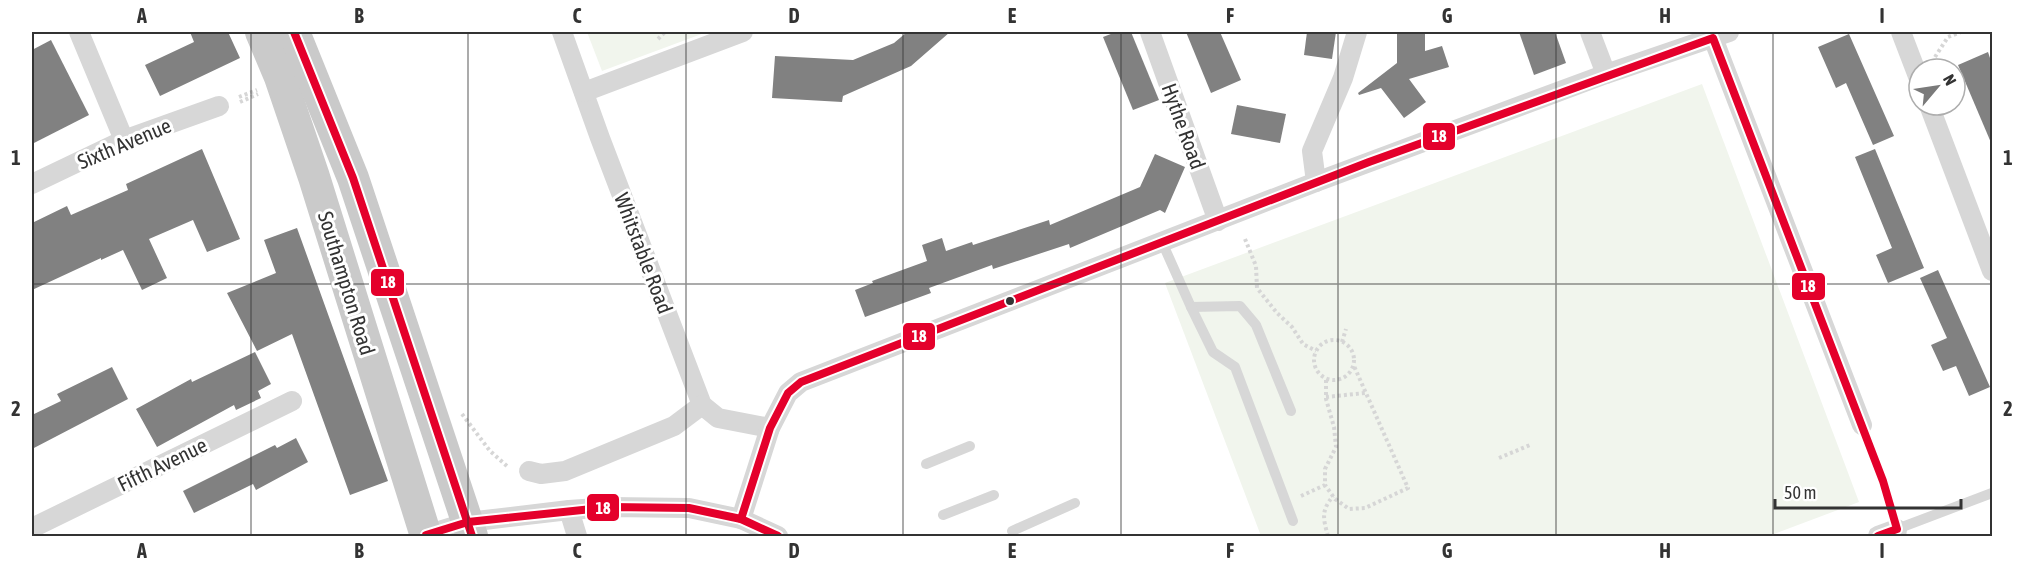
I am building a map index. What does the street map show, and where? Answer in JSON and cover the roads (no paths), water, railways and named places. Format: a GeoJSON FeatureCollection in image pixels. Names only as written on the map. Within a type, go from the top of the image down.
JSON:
{"type":"FeatureCollection","features":[{"type":"Feature","properties":{"kind":"main road","name":"Southampton Road"},"geometry":{"type":"LineString","coordinates":[[261,32],[280,77],[314,177],[426,536]]}},
{"type":"Feature","properties":{"kind":"main road","name":"Southampton Road"},"geometry":{"type":"LineString","coordinates":[[294,32],[353,178],[470,529]]}},
{"type":"Feature","properties":{"kind":"street"},"geometry":{"type":"LineString","coordinates":[[79,32],[124,140]]}},
{"type":"Feature","properties":{"kind":"street","name":"Whitstable Road"},"geometry":{"type":"LineString","coordinates":[[562,32],[702,405]]}},
{"type":"Feature","properties":{"kind":"street"},"geometry":{"type":"LineString","coordinates":[[585,92],[743,32]]}},
{"type":"Feature","properties":{"kind":"street","name":"Hythe Road"},"geometry":{"type":"LineString","coordinates":[[1150,32],[1218,221]]}},
{"type":"Feature","properties":{"kind":"street"},"geometry":{"type":"LineString","coordinates":[[1316,182],[1312,152],[1343,78],[1357,32]]}},
{"type":"Feature","properties":{"kind":"street"},"geometry":{"type":"LineString","coordinates":[[1590,32],[1606,74]]}},
{"type":"Feature","properties":{"kind":"street"},"geometry":{"type":"LineString","coordinates":[[1901,32],[1911,57]]}},
{"type":"Feature","properties":{"kind":"street"},"geometry":{"type":"LineString","coordinates":[[741,519],[770,428],[788,393],[801,382],[1316,182],[1606,74],[1721,35],[1862,425]]}},
{"type":"Feature","properties":{"kind":"street","name":"Sixth Avenue"},"geometry":{"type":"LineString","coordinates":[[32,184],[124,140],[219,106]]}},
{"type":"Feature","properties":{"kind":"street"},"geometry":{"type":"LineString","coordinates":[[1934,117],[1992,271]]}},
{"type":"Feature","properties":{"kind":"street","name":"Fifth Avenue"},"geometry":{"type":"LineString","coordinates":[[32,528],[292,401]]}},
{"type":"Feature","properties":{"kind":"street"},"geometry":{"type":"LineString","coordinates":[[529,471],[541,474],[565,471],[674,426],[702,405],[718,418],[770,428]]}},
{"type":"Feature","properties":{"kind":"street"},"geometry":{"type":"LineString","coordinates":[[426,536],[569,510],[610,507],[688,508],[741,519],[778,537]]}},
{"type":"Feature","properties":{"kind":"street"},"geometry":{"type":"LineString","coordinates":[[569,510],[578,537]]}},
{"type":"Feature","properties":{"kind":"lane"},"geometry":{"type":"LineString","coordinates":[[1162,242],[1213,352],[1235,368],[1293,521]]}},
{"type":"Feature","properties":{"kind":"lane"},"geometry":{"type":"LineString","coordinates":[[1191,308],[1240,306],[1256,325],[1291,411]]}},
{"type":"Feature","properties":{"kind":"lane"},"geometry":{"type":"LineString","coordinates":[[1862,425],[1883,481],[1891,534],[1992,493]]}},
{"type":"Feature","properties":{"kind":"lane"},"geometry":{"type":"LineString","coordinates":[[926,464],[970,446]]}},
{"type":"Feature","properties":{"kind":"lane"},"geometry":{"type":"LineString","coordinates":[[943,515],[994,495]]}},
{"type":"Feature","properties":{"kind":"lane"},"geometry":{"type":"LineString","coordinates":[[1012,531],[1075,504]]}}]}
